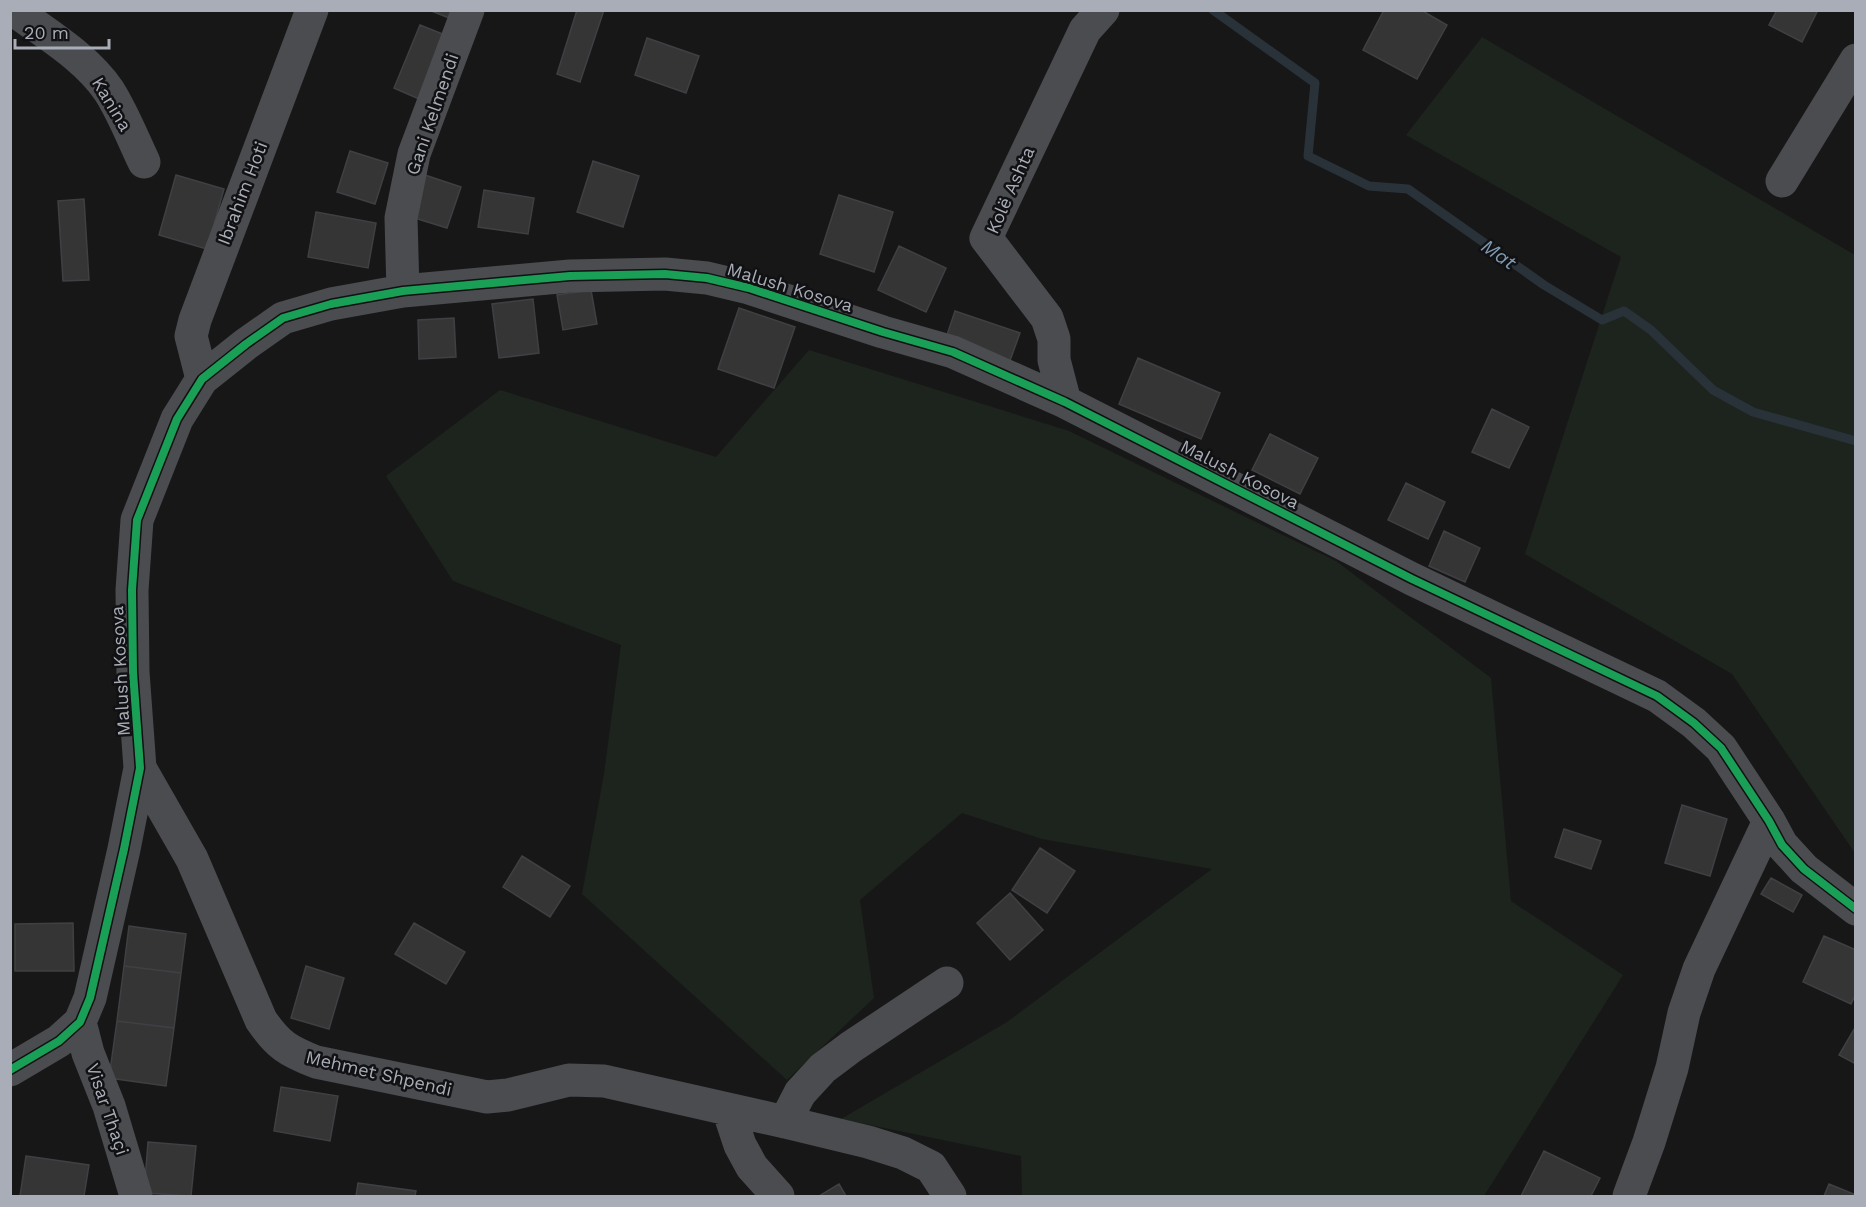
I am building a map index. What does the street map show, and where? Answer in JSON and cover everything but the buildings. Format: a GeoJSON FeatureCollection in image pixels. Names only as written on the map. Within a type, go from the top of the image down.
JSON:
{"type":"FeatureCollection","features":[{"type":"Feature","properties":{"kind":"street","name":"Kanina"},"geometry":{"type":"LineString","coordinates":[[14,10],[92,71],[109,91],[144,162]]}},
{"type":"Feature","properties":{"kind":"street","name":"Ibrahim Hoti"},"geometry":{"type":"LineString","coordinates":[[202,378],[190,336],[312,10]]}},
{"type":"Feature","properties":{"kind":"street","name":"Gani Kelmendi"},"geometry":{"type":"LineString","coordinates":[[403,291],[401,218],[414,154],[468,10]]}},
{"type":"Feature","properties":{"kind":"street","name":"Kolë Ashta"},"geometry":{"type":"LineString","coordinates":[[1065,402],[1054,360],[1054,339],[1047,318],[986,238],[1084,30],[1103,10]]}},
{"type":"Feature","properties":{"kind":"street"},"geometry":{"type":"LineString","coordinates":[[1782,181],[1856,60]]}},
{"type":"Feature","properties":{"kind":"street","name":"Malush Kosova"},"geometry":{"type":"LineString","coordinates":[[10,1070],[59,1041],[80,1022],[90,998],[122,860],[140,768],[133,672],[132,590],[136,520],[177,419],[202,378],[283,318],[331,304],[403,291],[610,274],[665,274],[707,278],[749,288],[883,332],[953,352],[1065,402],[1412,579],[1657,696],[1694,723],[1721,748],[1782,845],[1804,869],[1856,909]]}},
{"type":"Feature","properties":{"kind":"street","name":"Mehmet Shpendi"},"geometry":{"type":"LineString","coordinates":[[140,768],[192,860],[261,1020],[273,1038],[292,1052],[316,1062],[487,1097],[508,1095],[569,1080],[604,1081],[785,1122],[903,1153],[931,1167],[950,1197]]}},
{"type":"Feature","properties":{"kind":"street"},"geometry":{"type":"LineString","coordinates":[[1629,1197],[1662,1100],[1684,1013],[1699,969],[1769,821]]}},
{"type":"Feature","properties":{"kind":"street"},"geometry":{"type":"LineString","coordinates":[[785,1122],[800,1093],[823,1068],[947,983]]}},
{"type":"Feature","properties":{"kind":"street","name":"Visar Thaçi"},"geometry":{"type":"LineString","coordinates":[[80,1022],[88,1053],[109,1106],[136,1197]]}},
{"type":"Feature","properties":{"kind":"street"},"geometry":{"type":"LineString","coordinates":[[728,1109],[740,1145],[752,1167],[778,1197]]}},
{"type":"Feature","properties":{"kind":"shaded area"},"geometry":{"type":"Polygon","coordinates":[[[1482,37],[1855,255],[1855,853],[1732,674],[1525,554],[1621,257],[1406,135],[1482,37]]]}},
{"type":"Feature","properties":{"kind":"shaded area"},"geometry":{"type":"Polygon","coordinates":[[[809,350],[1069,431],[1336,561],[1491,678],[1511,901],[1623,975],[1484,1196],[1022,1196],[1021,1156],[841,1119],[1007,1022],[1212,869],[1042,839],[962,813],[860,900],[874,998],[787,1080],[582,894],[604,774],[621,645],[453,581],[386,476],[500,390],[716,457],[809,350]]]}},
{"type":"Feature","properties":{"kind":"waterway","name":"Mat"},"geometry":{"type":"LineString","coordinates":[[1213,10],[1315,83],[1308,156],[1369,186],[1408,189],[1544,285],[1602,320],[1624,311],[1651,330],[1713,390],[1753,412],[1856,441]]}},
{"type":"Feature","properties":{"kind":"cycle path"},"geometry":{"type":"LineString","coordinates":[[10,1070],[59,1041],[80,1022],[90,998],[140,768],[133,672],[132,590],[137,520],[177,419],[202,379],[283,318],[331,304],[403,291],[570,276],[665,274],[707,278],[749,288],[883,332],[953,352],[1065,402],[1412,579],[1657,696],[1694,723],[1721,748],[1782,845],[1804,869],[1856,909]]}}]}
